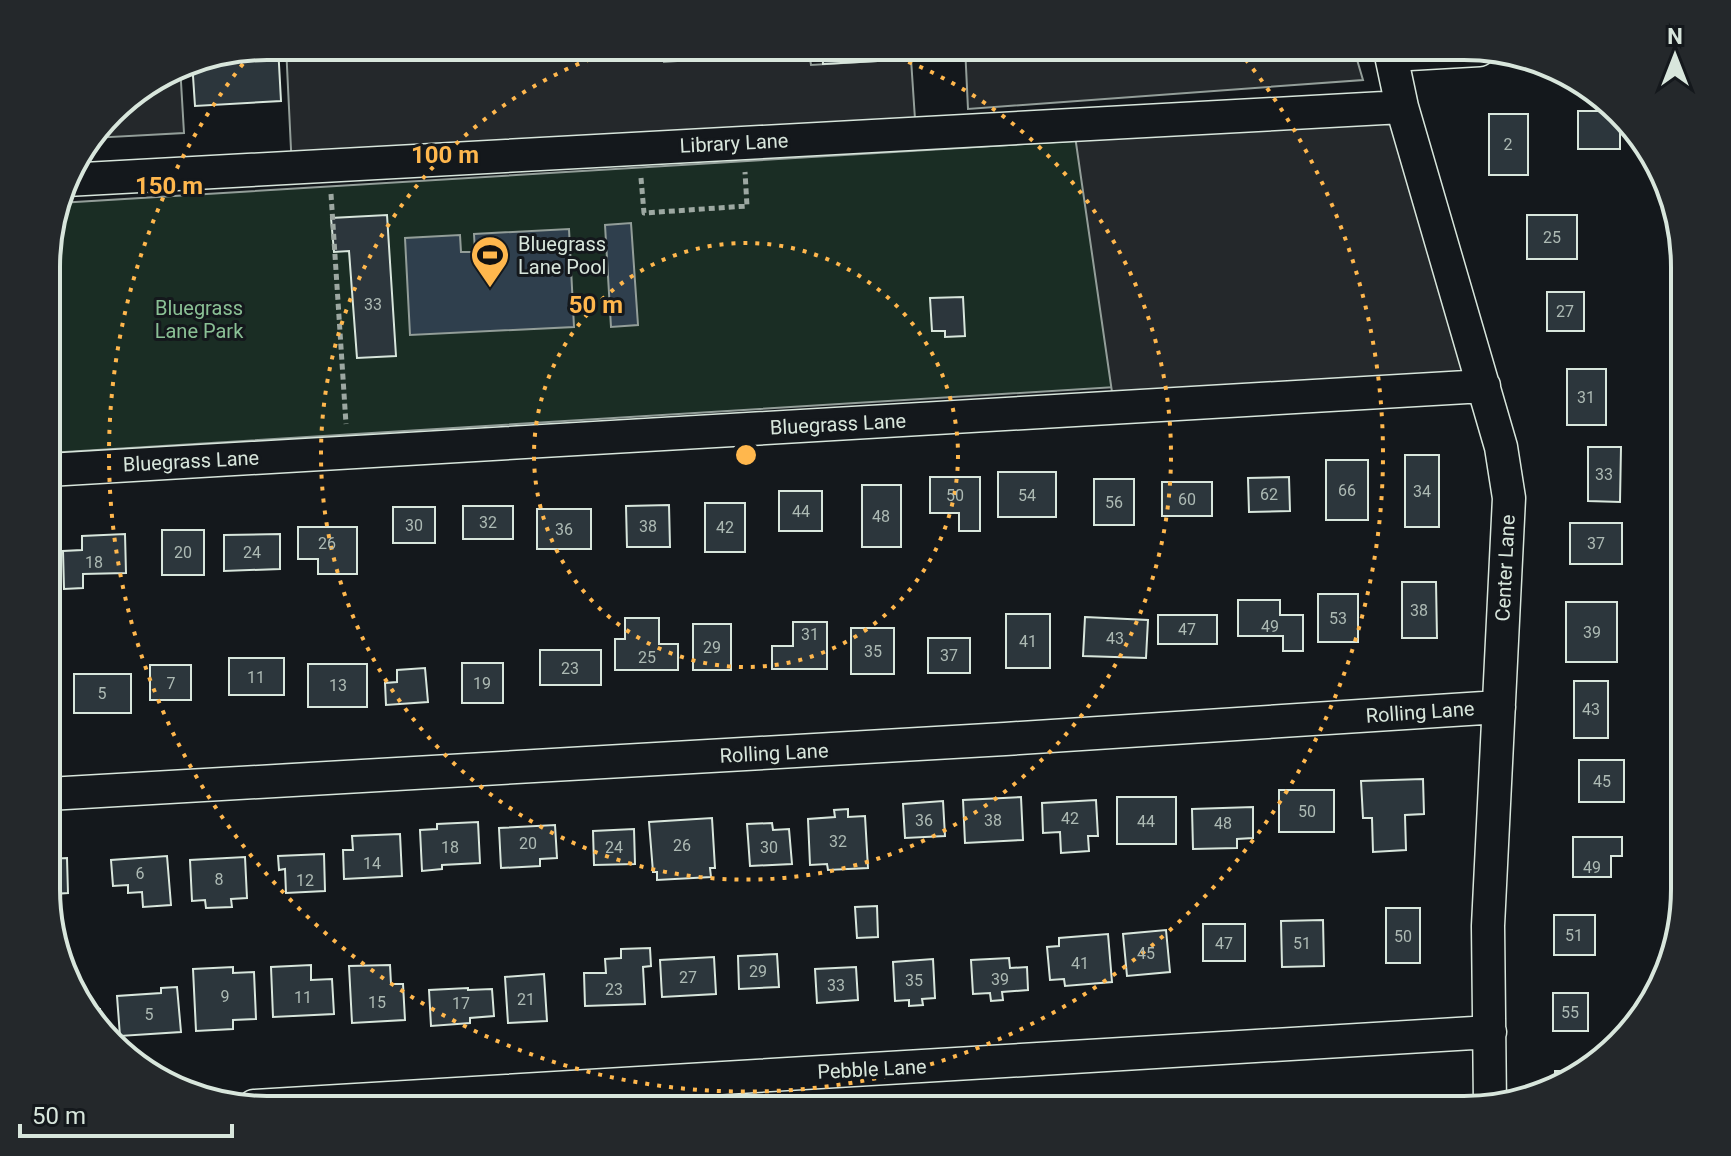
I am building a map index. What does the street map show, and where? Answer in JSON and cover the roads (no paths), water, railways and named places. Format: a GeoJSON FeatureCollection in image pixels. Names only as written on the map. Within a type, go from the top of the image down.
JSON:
{"type":"FeatureCollection","features":[{"type":"Feature","properties":{"kind":"street","name":"Center Lane"},"geometry":{"type":"LineString","coordinates":[[1393,60],[1402,107],[1501,447],[1509,498],[1488,926],[1490,1094]]}},
{"type":"Feature","properties":{"kind":"street","name":"Library Lane"},"geometry":{"type":"LineString","coordinates":[[80,179],[1402,107]]}},
{"type":"Feature","properties":{"kind":"street","name":"Bluegrass Lane"},"geometry":{"type":"LineString","coordinates":[[60,469],[1484,386]]}},
{"type":"Feature","properties":{"kind":"street","name":"Rolling Lane"},"geometry":{"type":"LineString","coordinates":[[60,793],[973,741],[1499,707]]}},
{"type":"Feature","properties":{"kind":"street","name":"Pebble Lane"},"geometry":{"type":"LineString","coordinates":[[421,1096],[1490,1032]]}},
{"type":"Feature","properties":{"kind":"water"},"geometry":{"type":"Polygon","coordinates":[[[631,223],[638,325],[611,327],[605,225],[631,223]]]}},
{"type":"Feature","properties":{"kind":"water","name":"Bluegrass Lane Pool"},"geometry":{"type":"Polygon","coordinates":[[[569,229],[574,327],[410,335],[405,238],[460,235],[461,252],[475,252],[474,234],[569,229]]]}},
{"type":"Feature","properties":{"kind":"place","name":"Bluegrass Lane Pool"},"geometry":{"type":"Point","coordinates":[490,289]}},
{"type":"Feature","properties":{"kind":"park label","name":"Bluegrass Lane Park"},"geometry":{"type":"Point","coordinates":[199,320]}}]}
